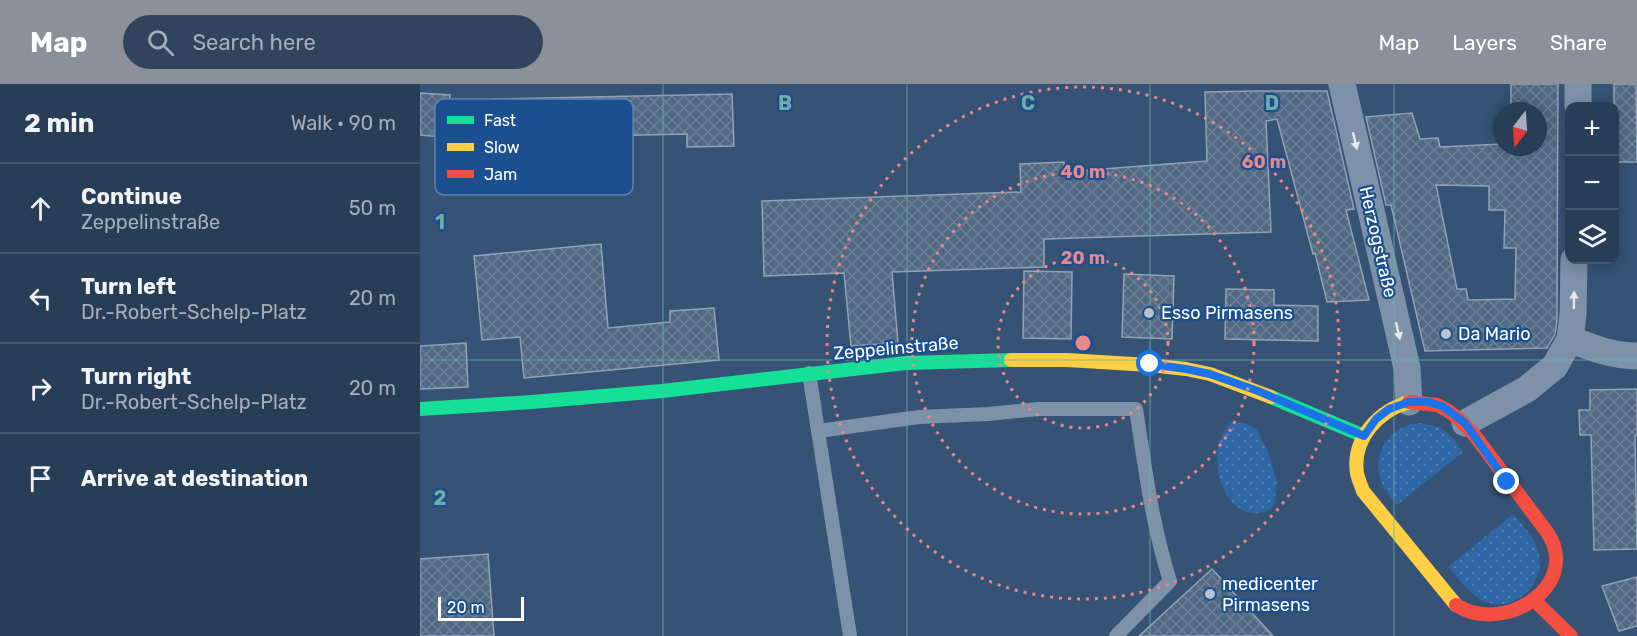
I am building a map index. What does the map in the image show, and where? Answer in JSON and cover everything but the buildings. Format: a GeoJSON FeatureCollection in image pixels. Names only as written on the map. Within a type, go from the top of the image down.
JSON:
{"type":"FeatureCollection","features":[{"type":"Feature","properties":{"kind":"street","name":"Herzogstraße"},"geometry":{"type":"LineString","coordinates":[[1342,84],[1407,368],[1409,402]]}},
{"type":"Feature","properties":{"kind":"street"},"geometry":{"type":"LineString","coordinates":[[1578,84],[1578,102]]}},
{"type":"Feature","properties":{"kind":"street"},"geometry":{"type":"LineString","coordinates":[[1465,423],[1527,389],[1555,366],[1570,339],[1574,264]]}},
{"type":"Feature","properties":{"kind":"street"},"geometry":{"type":"LineString","coordinates":[[1570,339],[1608,353],[1637,356]]}},
{"type":"Feature","properties":{"kind":"street","name":"Zeppelinstraße"},"geometry":{"type":"LineString","coordinates":[[420,409],[662,391],[906,363],[1067,360],[1177,368],[1210,374],[1258,391],[1364,436]]}},
{"type":"Feature","properties":{"kind":"street"},"geometry":{"type":"LineString","coordinates":[[1409,402],[1428,402],[1442,406],[1465,423],[1553,542],[1557,555],[1553,579],[1547,594],[1527,617],[1513,623],[1481,630],[1459,608],[1363,491],[1357,473],[1358,455],[1364,436],[1376,419],[1389,409],[1409,402]]}},
{"type":"Feature","properties":{"kind":"street"},"geometry":{"type":"LineString","coordinates":[[1539,605],[1571,636]]}},
{"type":"Feature","properties":{"kind":"lane"},"geometry":{"type":"LineString","coordinates":[[809,374],[850,636]]}},
{"type":"Feature","properties":{"kind":"lane"},"geometry":{"type":"LineString","coordinates":[[818,431],[919,417],[1040,409],[1136,409],[1160,551],[1170,581],[1116,636]]}},
{"type":"Feature","properties":{"kind":"shaded area"},"geometry":{"type":"Polygon","coordinates":[[[1230,423],[1245,423],[1256,429],[1267,449],[1277,482],[1274,506],[1264,512],[1251,513],[1241,510],[1233,503],[1222,485],[1218,474],[1218,449],[1221,437],[1230,423]]]}},
{"type":"Feature","properties":{"kind":"shaded area"},"geometry":{"type":"Polygon","coordinates":[[[1420,423],[1440,427],[1454,439],[1463,452],[1397,505],[1381,481],[1379,456],[1386,441],[1392,435],[1408,425],[1420,423]]]}},
{"type":"Feature","properties":{"kind":"shaded area"},"geometry":{"type":"Polygon","coordinates":[[[1513,514],[1535,542],[1540,565],[1532,587],[1524,595],[1504,604],[1492,604],[1472,593],[1448,567],[1513,514]]]}},
{"type":"Feature","properties":{"kind":"traffic: fast"},"geometry":{"type":"LineString","coordinates":[[420,409],[662,391],[906,363],[1011,360]]}},
{"type":"Feature","properties":{"kind":"traffic: fast"},"geometry":{"type":"LineString","coordinates":[[1271,397],[1364,436]]}},
{"type":"Feature","properties":{"kind":"traffic: slow"},"geometry":{"type":"LineString","coordinates":[[1011,360],[1067,360],[1186,369],[1210,374],[1271,397]]}},
{"type":"Feature","properties":{"kind":"traffic: slow"},"geometry":{"type":"LineString","coordinates":[[1409,402],[1387,412],[1370,428],[1359,449],[1357,475],[1363,491],[1456,605]]}},
{"type":"Feature","properties":{"kind":"traffic: jam"},"geometry":{"type":"LineString","coordinates":[[1409,402],[1437,405],[1460,420],[1475,436],[1547,532],[1555,552],[1555,570],[1547,587],[1533,600],[1515,610],[1496,614],[1475,613],[1456,605]]}},
{"type":"Feature","properties":{"kind":"traffic: jam"},"geometry":{"type":"LineString","coordinates":[[1539,605],[1571,636]]}},
{"type":"Feature","properties":{"kind":"place","name":"Esso Pirmasens"},"geometry":{"type":"Point","coordinates":[1149,313]}},
{"type":"Feature","properties":{"kind":"place","name":"Da Mario"},"geometry":{"type":"Point","coordinates":[1446,334]}},
{"type":"Feature","properties":{"kind":"place","name":"medicenter Pirmasens"},"geometry":{"type":"Point","coordinates":[1210,594]}},
{"type":"Feature","properties":{"kind":"route"},"geometry":{"type":"LineString","coordinates":[[1150,364],[1210,374],[1258,391],[1364,436],[1376,419],[1389,409],[1409,402],[1428,402],[1442,406],[1465,423],[1507,482]]}}]}
